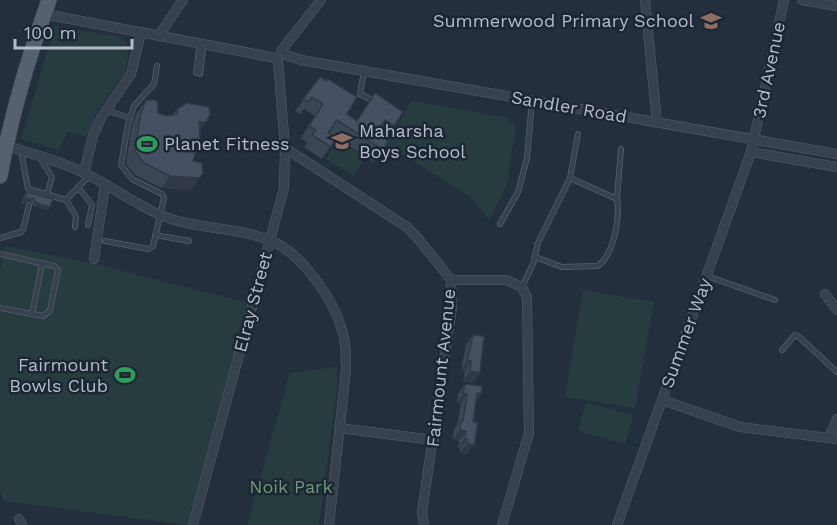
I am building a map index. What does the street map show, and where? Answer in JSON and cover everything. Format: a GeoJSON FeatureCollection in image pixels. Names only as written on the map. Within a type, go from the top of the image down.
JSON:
{"type":"FeatureCollection","features":[{"type":"Feature","properties":{"kind":"main road"},"geometry":{"type":"LineString","coordinates":[[0,176],[10,149],[24,74],[47,10],[55,0]]}},
{"type":"Feature","properties":{"kind":"street"},"geometry":{"type":"LineString","coordinates":[[159,35],[183,0]]}},
{"type":"Feature","properties":{"kind":"street"},"geometry":{"type":"LineString","coordinates":[[281,57],[321,0]]}},
{"type":"Feature","properties":{"kind":"street"},"geometry":{"type":"LineString","coordinates":[[645,0],[657,123]]}},
{"type":"Feature","properties":{"kind":"street","name":"3rd Avenue"},"geometry":{"type":"LineString","coordinates":[[754,140],[784,0]]}},
{"type":"Feature","properties":{"kind":"street"},"geometry":{"type":"LineString","coordinates":[[802,0],[837,6]]}},
{"type":"Feature","properties":{"kind":"street","name":"Sandler Road"},"geometry":{"type":"LineString","coordinates":[[47,10],[141,32],[837,154]]}},
{"type":"Feature","properties":{"kind":"street"},"geometry":{"type":"LineString","coordinates":[[86,174],[96,127],[131,74],[141,32]]}},
{"type":"Feature","properties":{"kind":"street","name":"Elray Street"},"geometry":{"type":"LineString","coordinates":[[193,525],[284,188],[285,148],[279,75],[281,57]]}},
{"type":"Feature","properties":{"kind":"street","name":"Summer Way"},"geometry":{"type":"LineString","coordinates":[[617,525],[754,140]]}},
{"type":"Feature","properties":{"kind":"street","name":"Fairmount Avenue"},"geometry":{"type":"LineString","coordinates":[[285,148],[407,227],[422,242],[451,280],[452,307],[422,512],[424,525]]}},
{"type":"Feature","properties":{"kind":"street"},"geometry":{"type":"LineString","coordinates":[[10,149],[38,156],[86,174],[159,215],[269,240],[291,252],[303,264],[320,285],[338,318],[346,347],[346,370],[329,525]]}},
{"type":"Feature","properties":{"kind":"street"},"geometry":{"type":"LineString","coordinates":[[751,152],[837,167]]}},
{"type":"Feature","properties":{"kind":"street"},"geometry":{"type":"LineString","coordinates":[[94,259],[105,185]]}},
{"type":"Feature","properties":{"kind":"street"},"geometry":{"type":"LineString","coordinates":[[451,280],[506,280],[522,287],[527,298],[529,428],[502,525]]}},
{"type":"Feature","properties":{"kind":"street"},"geometry":{"type":"LineString","coordinates":[[825,294],[837,310]]}},
{"type":"Feature","properties":{"kind":"street"},"geometry":{"type":"LineString","coordinates":[[662,400],[740,427],[833,438],[837,419]]}},
{"type":"Feature","properties":{"kind":"street"},"geometry":{"type":"LineString","coordinates":[[339,428],[434,440]]}},
{"type":"Feature","properties":{"kind":"lane"},"geometry":{"type":"LineString","coordinates":[[198,74],[202,43]]}},
{"type":"Feature","properties":{"kind":"lane"},"geometry":{"type":"LineString","coordinates":[[105,241],[148,249],[153,246],[164,201],[162,194],[132,179],[121,165],[134,106],[154,84],[157,66]]}},
{"type":"Feature","properties":{"kind":"lane"},"geometry":{"type":"LineString","coordinates":[[364,71],[360,94],[376,102]]}},
{"type":"Feature","properties":{"kind":"lane"},"geometry":{"type":"LineString","coordinates":[[500,224],[520,186],[527,158],[532,101]]}},
{"type":"Feature","properties":{"kind":"lane"},"geometry":{"type":"LineString","coordinates":[[106,110],[130,118]]}},
{"type":"Feature","properties":{"kind":"lane"},"geometry":{"type":"LineString","coordinates":[[522,287],[531,270],[538,243],[570,178],[578,134]]}},
{"type":"Feature","properties":{"kind":"lane"},"geometry":{"type":"LineString","coordinates":[[10,149],[29,196]]}},
{"type":"Feature","properties":{"kind":"lane"},"geometry":{"type":"LineString","coordinates":[[535,257],[562,267],[600,266],[616,232],[621,149]]}},
{"type":"Feature","properties":{"kind":"lane"},"geometry":{"type":"LineString","coordinates":[[38,156],[51,174],[47,194]]}},
{"type":"Feature","properties":{"kind":"lane"},"geometry":{"type":"LineString","coordinates":[[66,200],[86,174]]}},
{"type":"Feature","properties":{"kind":"lane"},"geometry":{"type":"LineString","coordinates":[[570,178],[617,199]]}},
{"type":"Feature","properties":{"kind":"lane"},"geometry":{"type":"LineString","coordinates":[[78,186],[92,205],[88,225]]}},
{"type":"Feature","properties":{"kind":"lane"},"geometry":{"type":"LineString","coordinates":[[28,189],[66,200],[76,216],[75,227]]}},
{"type":"Feature","properties":{"kind":"lane"},"geometry":{"type":"LineString","coordinates":[[0,238],[23,230],[29,206]]}},
{"type":"Feature","properties":{"kind":"lane"},"geometry":{"type":"LineString","coordinates":[[89,216],[100,218]]}},
{"type":"Feature","properties":{"kind":"lane"},"geometry":{"type":"LineString","coordinates":[[155,235],[189,241]]}},
{"type":"Feature","properties":{"kind":"lane"},"geometry":{"type":"LineString","coordinates":[[0,254],[57,268],[58,275],[50,311],[43,315],[0,308]]}},
{"type":"Feature","properties":{"kind":"lane"},"geometry":{"type":"LineString","coordinates":[[32,314],[42,264]]}},
{"type":"Feature","properties":{"kind":"lane"},"geometry":{"type":"LineString","coordinates":[[707,276],[776,300]]}},
{"type":"Feature","properties":{"kind":"lane"},"geometry":{"type":"LineString","coordinates":[[782,350],[795,335],[798,336],[837,372]]}},
{"type":"Feature","properties":{"kind":"green space"},"geometry":{"type":"Polygon","coordinates":[[[55,26],[120,37],[127,42],[128,57],[124,74],[97,112],[88,134],[85,137],[68,131],[59,150],[21,139],[55,26]]]}},
{"type":"Feature","properties":{"kind":"green space"},"geometry":{"type":"Polygon","coordinates":[[[412,101],[509,118],[508,123],[516,124],[507,185],[489,220],[469,196],[385,144],[412,101]]]}},
{"type":"Feature","properties":{"kind":"green space"},"geometry":{"type":"Polygon","coordinates":[[[338,140],[365,157],[353,176],[326,159],[338,140]]]}},
{"type":"Feature","properties":{"kind":"green space"},"geometry":{"type":"Polygon","coordinates":[[[5,246],[99,265],[249,303],[188,525],[3,501],[0,489],[0,273],[5,246]]]}},
{"type":"Feature","properties":{"kind":"green space"},"geometry":{"type":"Polygon","coordinates":[[[583,290],[654,302],[635,408],[565,397],[583,290]]]}},
{"type":"Feature","properties":{"kind":"green space","name":"Noik Park"},"geometry":{"type":"Polygon","coordinates":[[[337,367],[338,382],[319,525],[247,525],[290,373],[337,367]]]}},
{"type":"Feature","properties":{"kind":"green space"},"geometry":{"type":"Polygon","coordinates":[[[586,402],[633,415],[625,444],[578,431],[586,402]]]}},
{"type":"Feature","properties":{"kind":"building"},"geometry":{"type":"Polygon","coordinates":[[[320,77],[326,81],[328,79],[357,97],[347,114],[357,121],[375,93],[403,112],[394,126],[385,120],[376,133],[388,141],[383,150],[337,120],[328,133],[336,138],[331,147],[312,135],[316,130],[309,126],[323,104],[312,97],[308,102],[303,99],[320,77]]]}},
{"type":"Feature","properties":{"kind":"building"},"geometry":{"type":"Polygon","coordinates":[[[146,100],[155,100],[158,103],[158,113],[167,116],[177,114],[177,109],[187,103],[209,107],[210,115],[206,122],[199,122],[200,137],[193,161],[202,163],[203,173],[200,178],[170,176],[144,163],[135,151],[141,112],[146,100]]]}},
{"type":"Feature","properties":{"kind":"building"},"geometry":{"type":"Polygon","coordinates":[[[27,192],[53,199],[50,207],[36,203],[33,198],[25,200],[27,192]]]}},
{"type":"Feature","properties":{"kind":"building"},"geometry":{"type":"Polygon","coordinates":[[[473,335],[484,336],[480,373],[470,371],[471,361],[467,361],[473,335]]]}},
{"type":"Feature","properties":{"kind":"building"},"geometry":{"type":"Polygon","coordinates":[[[465,384],[482,386],[481,394],[477,393],[473,422],[478,423],[474,445],[467,443],[466,431],[460,430],[467,394],[463,393],[465,384]]]}},
{"type":"Feature","properties":{"kind":"place","name":"Summerwood Primary School"},"geometry":{"type":"Point","coordinates":[711,21]}},
{"type":"Feature","properties":{"kind":"place","name":"Maharsha Boys School"},"geometry":{"type":"Point","coordinates":[342,141]}},
{"type":"Feature","properties":{"kind":"place","name":"Planet Fitness"},"geometry":{"type":"Point","coordinates":[147,144]}},
{"type":"Feature","properties":{"kind":"place","name":"Fairmount Bowls Club"},"geometry":{"type":"Point","coordinates":[125,375]}}]}
